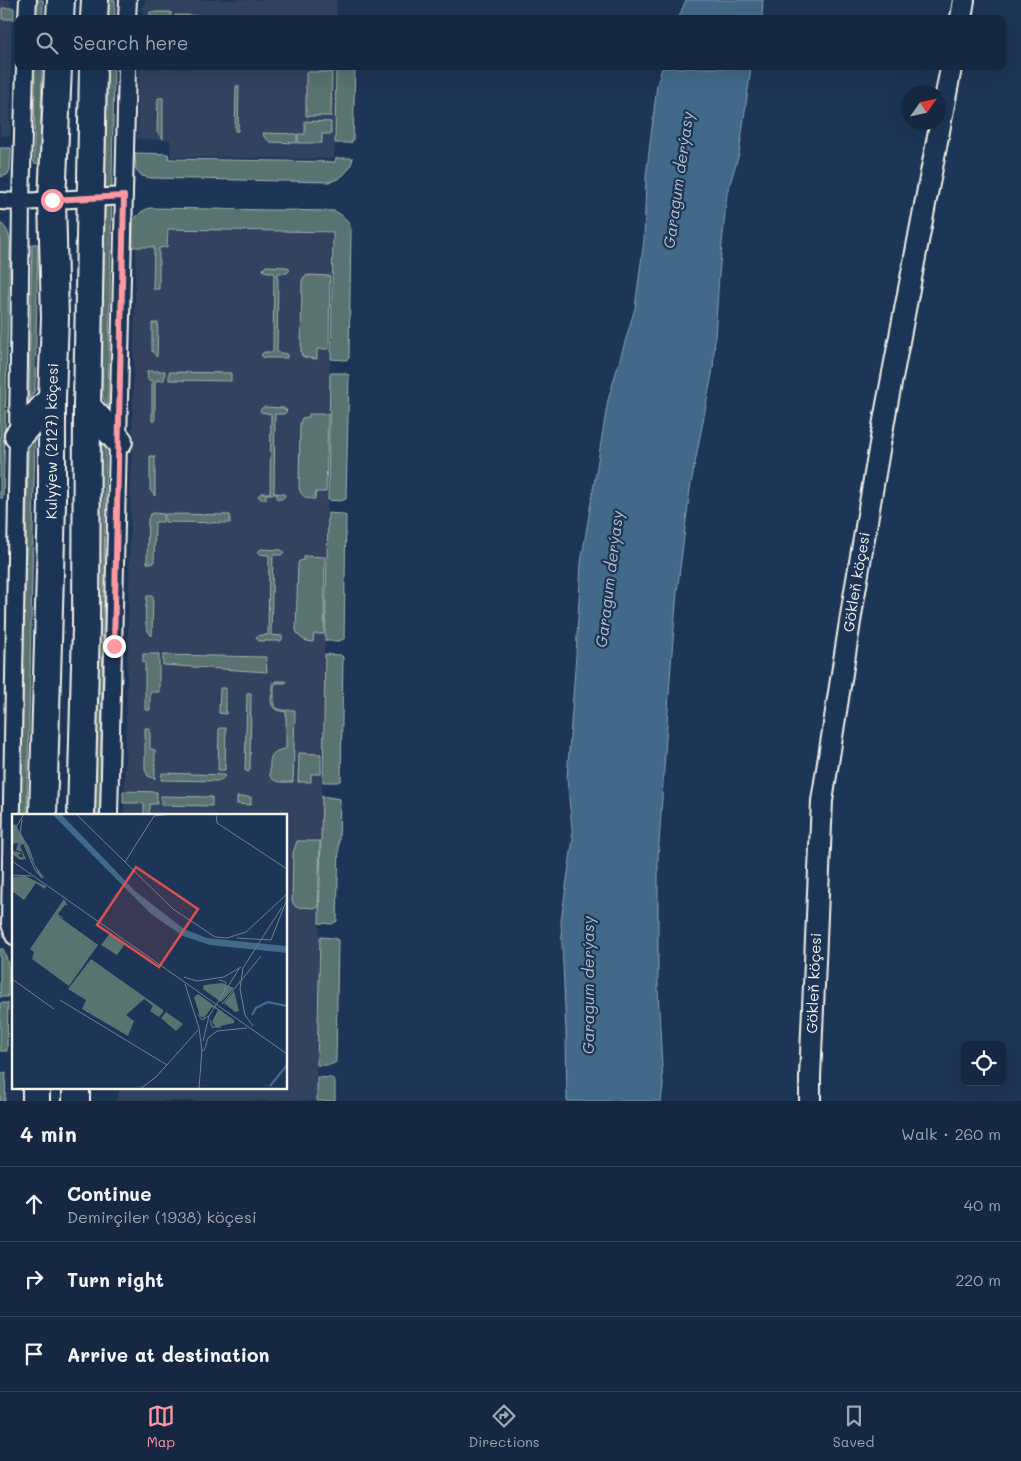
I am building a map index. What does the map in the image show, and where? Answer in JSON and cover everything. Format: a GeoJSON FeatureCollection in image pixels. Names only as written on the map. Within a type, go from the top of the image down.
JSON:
{"type":"FeatureCollection","features":[{"type":"Feature","properties":{"kind":"highway"},"geometry":{"type":"LineString","coordinates":[[60,15],[61,0]]}},
{"type":"Feature","properties":{"kind":"highway"},"geometry":{"type":"LineString","coordinates":[[94,15],[95,0]]}},
{"type":"Feature","properties":{"kind":"highway","name":"Kulyýew (2127) köçesi"},"geometry":{"type":"LineString","coordinates":[[43,814],[55,318],[52,200],[58,70]]}},
{"type":"Feature","properties":{"kind":"highway"},"geometry":{"type":"LineString","coordinates":[[81,814],[86,627],[87,406],[93,70]]}},
{"type":"Feature","properties":{"kind":"highway"},"geometry":{"type":"LineString","coordinates":[[18,436],[52,398]]}},
{"type":"Feature","properties":{"kind":"highway"},"geometry":{"type":"LineString","coordinates":[[87,406],[119,441]]}},
{"type":"Feature","properties":{"kind":"highway"},"geometry":{"type":"LineString","coordinates":[[36,1088],[36,1101]]}},
{"type":"Feature","properties":{"kind":"highway"},"geometry":{"type":"LineString","coordinates":[[76,1088],[76,1101]]}},
{"type":"Feature","properties":{"kind":"street"},"geometry":{"type":"LineString","coordinates":[[27,15],[28,0]]}},
{"type":"Feature","properties":{"kind":"street"},"geometry":{"type":"LineString","coordinates":[[128,0],[128,15]]}},
{"type":"Feature","properties":{"kind":"street"},"geometry":{"type":"LineString","coordinates":[[962,15],[964,0]]}},
{"type":"Feature","properties":{"kind":"street"},"geometry":{"type":"LineString","coordinates":[[12,930],[10,924],[10,905],[21,202],[26,70]]}},
{"type":"Feature","properties":{"kind":"street"},"geometry":{"type":"LineString","coordinates":[[109,814],[127,70]]}},
{"type":"Feature","properties":{"kind":"street","name":"Gökleň köçesi"},"geometry":{"type":"LineString","coordinates":[[810,1101],[822,801],[885,415],[951,70]]}},
{"type":"Feature","properties":{"kind":"street"},"geometry":{"type":"LineString","coordinates":[[0,201],[21,202],[124,196]]}},
{"type":"Feature","properties":{"kind":"shaded area"},"geometry":{"type":"Polygon","coordinates":[[[0,0],[10,0],[12,22],[10,136],[0,136],[0,0]]]}},
{"type":"Feature","properties":{"kind":"shaded area"},"geometry":{"type":"Polygon","coordinates":[[[145,0],[337,0],[337,15],[142,15],[145,0]]]}},
{"type":"Feature","properties":{"kind":"shaded area"},"geometry":{"type":"Polygon","coordinates":[[[139,70],[336,70],[334,159],[171,157],[170,140],[137,139],[139,70]]]}},
{"type":"Feature","properties":{"kind":"shaded area"},"geometry":{"type":"Polygon","coordinates":[[[169,229],[332,233],[316,1101],[116,1101],[120,1088],[288,1088],[288,814],[124,814],[136,247],[168,248],[169,229]]]}},
{"type":"Feature","properties":{"kind":"green space"},"geometry":{"type":"Polygon","coordinates":[[[37,0],[43,0],[43,15],[36,15],[37,0]]]}},
{"type":"Feature","properties":{"kind":"green space"},"geometry":{"type":"Polygon","coordinates":[[[108,0],[115,0],[115,15],[108,15],[108,0]]]}},
{"type":"Feature","properties":{"kind":"green space"},"geometry":{"type":"Polygon","coordinates":[[[2,8],[14,8],[14,19],[2,19],[2,8]]]}},
{"type":"Feature","properties":{"kind":"green space"},"geometry":{"type":"Polygon","coordinates":[[[150,12],[171,12],[171,15],[150,15],[150,12]]]}},
{"type":"Feature","properties":{"kind":"green space"},"geometry":{"type":"Polygon","coordinates":[[[35,70],[42,70],[40,164],[34,163],[35,70]]]}},
{"type":"Feature","properties":{"kind":"green space"},"geometry":{"type":"Polygon","coordinates":[[[107,70],[114,70],[108,407],[102,394],[107,70]]]}},
{"type":"Feature","properties":{"kind":"green space"},"geometry":{"type":"Polygon","coordinates":[[[336,70],[355,70],[353,140],[351,143],[335,143],[336,70]]]}},
{"type":"Feature","properties":{"kind":"green space"},"geometry":{"type":"Polygon","coordinates":[[[306,72],[332,72],[331,116],[306,116],[306,72]]]}},
{"type":"Feature","properties":{"kind":"green space"},"geometry":{"type":"Polygon","coordinates":[[[236,86],[239,86],[238,131],[235,131],[236,86]]]}},
{"type":"Feature","properties":{"kind":"green space"},"geometry":{"type":"Polygon","coordinates":[[[158,98],[163,98],[163,139],[157,132],[158,98]]]}},
{"type":"Feature","properties":{"kind":"green space"},"geometry":{"type":"Polygon","coordinates":[[[305,121],[331,122],[331,134],[322,134],[322,143],[298,143],[298,134],[305,134],[305,121]]]}},
{"type":"Feature","properties":{"kind":"green space"},"geometry":{"type":"Polygon","coordinates":[[[263,133],[297,134],[297,143],[270,142],[264,137],[263,133]]]}},
{"type":"Feature","properties":{"kind":"green space"},"geometry":{"type":"Polygon","coordinates":[[[0,148],[11,148],[10,170],[7,175],[0,177],[0,148]]]}},
{"type":"Feature","properties":{"kind":"green space"},"geometry":{"type":"Polygon","coordinates":[[[135,153],[168,154],[169,159],[335,162],[336,158],[353,158],[345,174],[329,182],[151,178],[142,176],[136,169],[135,153]]]}},
{"type":"Feature","properties":{"kind":"green space"},"geometry":{"type":"Polygon","coordinates":[[[149,208],[334,211],[342,216],[349,223],[351,229],[349,358],[346,360],[331,359],[333,232],[168,229],[167,247],[159,248],[159,289],[153,289],[154,247],[133,247],[133,220],[141,212],[149,208]]]}},
{"type":"Feature","properties":{"kind":"green space"},"geometry":{"type":"Polygon","coordinates":[[[0,223],[8,232],[10,243],[3,498],[0,498],[0,223]]]}},
{"type":"Feature","properties":{"kind":"green space"},"geometry":{"type":"Polygon","coordinates":[[[32,244],[38,244],[35,390],[29,401],[32,244]]]}},
{"type":"Feature","properties":{"kind":"green space"},"geometry":{"type":"Polygon","coordinates":[[[266,266],[287,267],[290,270],[287,273],[278,273],[277,352],[287,354],[287,358],[264,358],[261,355],[264,352],[273,352],[274,273],[264,271],[263,269],[266,266]]]}},
{"type":"Feature","properties":{"kind":"green space"},"geometry":{"type":"Polygon","coordinates":[[[309,275],[330,276],[329,349],[317,349],[317,359],[302,356],[301,352],[302,281],[304,277],[309,275]]]}},
{"type":"Feature","properties":{"kind":"green space"},"geometry":{"type":"Polygon","coordinates":[[[152,323],[158,323],[157,357],[152,351],[152,323]]]}},
{"type":"Feature","properties":{"kind":"green space"},"geometry":{"type":"Polygon","coordinates":[[[147,371],[165,371],[164,380],[155,381],[155,421],[152,421],[152,381],[148,380],[147,371]]]}},
{"type":"Feature","properties":{"kind":"green space"},"geometry":{"type":"Polygon","coordinates":[[[169,372],[231,373],[231,381],[169,380],[169,372]]]}},
{"type":"Feature","properties":{"kind":"green space"},"geometry":{"type":"Polygon","coordinates":[[[330,373],[349,375],[346,499],[340,501],[328,500],[330,373]]]}},
{"type":"Feature","properties":{"kind":"green space"},"geometry":{"type":"Polygon","coordinates":[[[263,407],[284,408],[287,411],[284,414],[275,414],[274,493],[284,494],[285,496],[282,499],[277,499],[277,494],[266,494],[266,499],[261,499],[258,496],[261,493],[270,493],[271,414],[261,412],[260,410],[263,407]]]}},
{"type":"Feature","properties":{"kind":"green space"},"geometry":{"type":"Polygon","coordinates":[[[309,414],[328,414],[326,492],[316,492],[315,499],[304,496],[299,488],[300,423],[302,418],[309,417],[309,414]]]}},
{"type":"Feature","properties":{"kind":"green space"},"geometry":{"type":"Polygon","coordinates":[[[99,436],[106,449],[100,814],[93,814],[99,436]]]}},
{"type":"Feature","properties":{"kind":"green space"},"geometry":{"type":"Polygon","coordinates":[[[35,438],[27,814],[20,814],[28,447],[35,438]]]}},
{"type":"Feature","properties":{"kind":"green space"},"geometry":{"type":"Polygon","coordinates":[[[150,456],[155,456],[155,496],[150,490],[150,456]]]}},
{"type":"Feature","properties":{"kind":"green space"},"geometry":{"type":"Polygon","coordinates":[[[153,513],[164,514],[163,522],[155,522],[154,563],[147,563],[148,519],[153,513]]]}},
{"type":"Feature","properties":{"kind":"green space"},"geometry":{"type":"Polygon","coordinates":[[[328,513],[346,516],[344,639],[338,641],[325,641],[328,513]]]}},
{"type":"Feature","properties":{"kind":"green space"},"geometry":{"type":"Polygon","coordinates":[[[165,514],[230,515],[230,523],[165,522],[165,514]]]}},
{"type":"Feature","properties":{"kind":"green space"},"geometry":{"type":"Polygon","coordinates":[[[261,549],[282,550],[284,552],[281,555],[273,555],[271,635],[282,636],[280,641],[259,641],[256,638],[259,635],[268,635],[269,555],[259,554],[258,552],[261,549]]]}},
{"type":"Feature","properties":{"kind":"green space"},"geometry":{"type":"Polygon","coordinates":[[[304,556],[325,557],[324,634],[314,634],[313,642],[303,639],[296,630],[298,565],[299,561],[304,560],[304,556]]]}},
{"type":"Feature","properties":{"kind":"green space"},"geometry":{"type":"Polygon","coordinates":[[[147,596],[153,596],[152,636],[146,623],[147,596]]]}},
{"type":"Feature","properties":{"kind":"green space"},"geometry":{"type":"Polygon","coordinates":[[[143,654],[159,654],[159,692],[150,692],[150,710],[145,710],[145,663],[143,662],[143,654]]]}},
{"type":"Feature","properties":{"kind":"green space"},"geometry":{"type":"Polygon","coordinates":[[[325,654],[343,657],[341,780],[338,782],[323,782],[325,654]]]}},
{"type":"Feature","properties":{"kind":"green space"},"geometry":{"type":"Polygon","coordinates":[[[163,655],[266,657],[267,672],[163,665],[163,655]]]}},
{"type":"Feature","properties":{"kind":"green space"},"geometry":{"type":"Polygon","coordinates":[[[275,681],[286,681],[286,683],[277,683],[274,686],[274,705],[281,710],[295,710],[293,782],[277,781],[270,776],[270,761],[273,754],[286,749],[286,712],[275,709],[271,699],[272,684],[275,681]]]}},
{"type":"Feature","properties":{"kind":"green space"},"geometry":{"type":"Polygon","coordinates":[[[220,688],[226,688],[226,714],[219,713],[220,688]]]}},
{"type":"Feature","properties":{"kind":"green space"},"geometry":{"type":"Polygon","coordinates":[[[247,693],[251,693],[250,770],[248,772],[245,770],[247,693]]]}},
{"type":"Feature","properties":{"kind":"green space"},"geometry":{"type":"Polygon","coordinates":[[[145,728],[150,728],[150,749],[155,750],[155,779],[148,776],[145,770],[145,728]]]}},
{"type":"Feature","properties":{"kind":"green space"},"geometry":{"type":"Polygon","coordinates":[[[219,728],[226,728],[225,770],[218,770],[219,728]]]}},
{"type":"Feature","properties":{"kind":"green space"},"geometry":{"type":"Polygon","coordinates":[[[299,753],[321,754],[321,774],[311,774],[311,782],[298,782],[299,753]]]}},
{"type":"Feature","properties":{"kind":"green space"},"geometry":{"type":"Polygon","coordinates":[[[162,773],[225,775],[218,781],[161,780],[162,773]]]}},
{"type":"Feature","properties":{"kind":"green space"},"geometry":{"type":"Polygon","coordinates":[[[123,791],[157,792],[157,804],[150,804],[149,814],[144,814],[144,803],[123,803],[123,791]]]}},
{"type":"Feature","properties":{"kind":"green space"},"geometry":{"type":"Polygon","coordinates":[[[161,796],[212,797],[212,806],[161,805],[161,796]]]}},
{"type":"Feature","properties":{"kind":"green space"},"geometry":{"type":"Polygon","coordinates":[[[322,796],[340,799],[337,921],[332,924],[319,923],[322,796]]]}},
{"type":"Feature","properties":{"kind":"green space"},"geometry":{"type":"Polygon","coordinates":[[[237,797],[251,797],[251,805],[237,804],[237,797]]]}},
{"type":"Feature","properties":{"kind":"green space"},"geometry":{"type":"Polygon","coordinates":[[[297,841],[320,841],[318,908],[296,907],[292,902],[293,853],[297,841]]]}},
{"type":"Feature","properties":{"kind":"green space"},"geometry":{"type":"Polygon","coordinates":[[[320,937],[338,940],[336,1062],[330,1065],[317,1065],[320,937]]]}},
{"type":"Feature","properties":{"kind":"green space"},"geometry":{"type":"Polygon","coordinates":[[[0,949],[3,949],[7,961],[8,997],[0,997],[0,949]]]}},
{"type":"Feature","properties":{"kind":"green space"},"geometry":{"type":"Polygon","coordinates":[[[0,1003],[8,1003],[7,1051],[0,1051],[0,1003]]]}},
{"type":"Feature","properties":{"kind":"green space"},"geometry":{"type":"Polygon","coordinates":[[[0,1073],[6,1073],[5,1101],[0,1101],[0,1073]]]}},
{"type":"Feature","properties":{"kind":"green space"},"geometry":{"type":"Polygon","coordinates":[[[317,1077],[335,1080],[335,1101],[317,1101],[317,1077]]]}},
{"type":"Feature","properties":{"kind":"water"},"geometry":{"type":"Polygon","coordinates":[[[686,0],[763,0],[762,15],[680,15],[686,0]]]}},
{"type":"Feature","properties":{"kind":"water","name":"Garagum derýasy"},"geometry":{"type":"Polygon","coordinates":[[[661,70],[751,70],[739,154],[727,193],[713,369],[690,489],[677,592],[658,858],[658,990],[663,1086],[661,1101],[567,1101],[561,921],[573,839],[567,778],[581,563],[608,400],[635,308],[644,240],[646,177],[657,85],[661,70]]]}},
{"type":"Feature","properties":{"kind":"route"},"geometry":{"type":"LineString","coordinates":[[52,200],[124,196],[114,646]]}}]}
